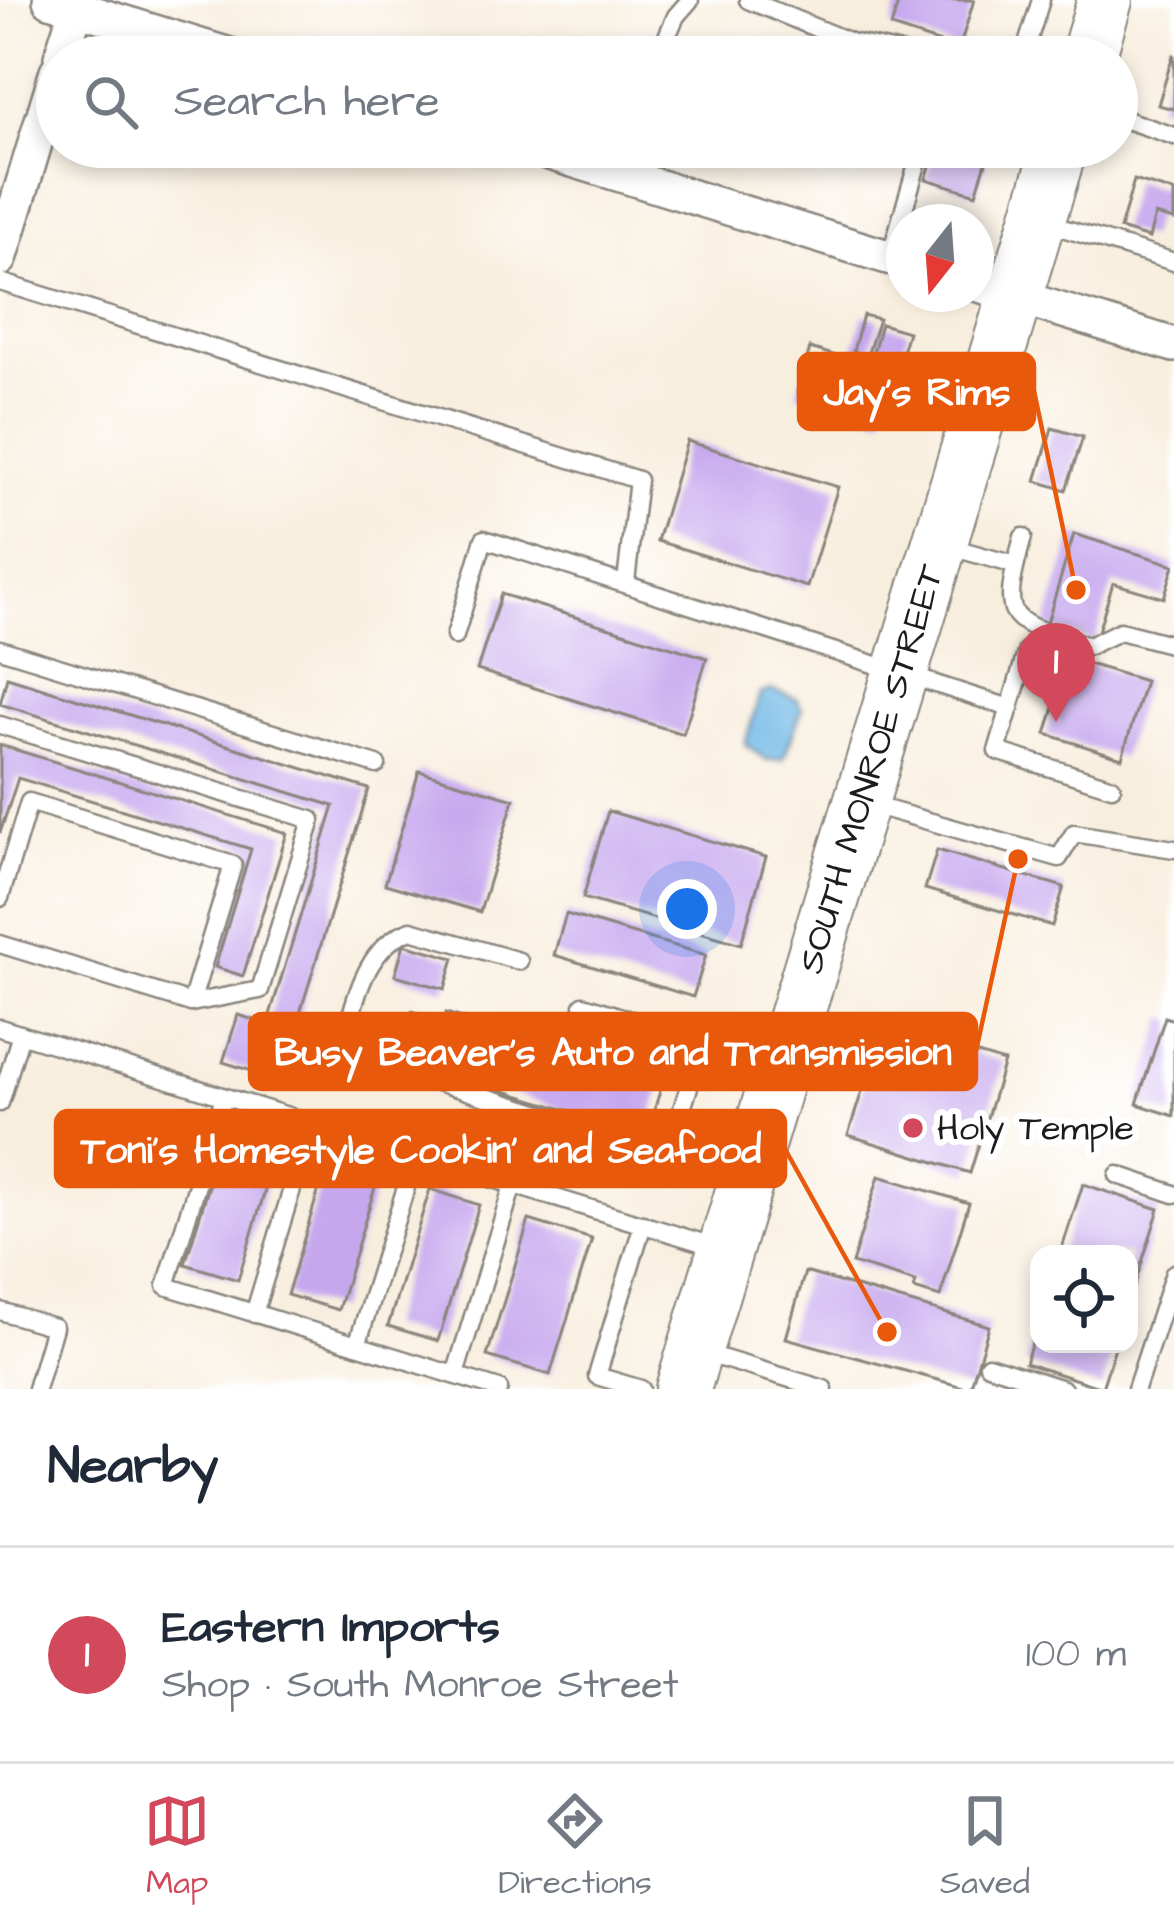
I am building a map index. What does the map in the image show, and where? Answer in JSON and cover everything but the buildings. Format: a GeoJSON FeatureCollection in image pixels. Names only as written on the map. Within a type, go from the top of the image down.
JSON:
{"type":"FeatureCollection","features":[{"type":"Feature","properties":{"kind":"main road"},"geometry":{"type":"LineString","coordinates":[[1094,36],[1105,0]]}},
{"type":"Feature","properties":{"kind":"main road","name":"SOUTH MONROE STREET"},"geometry":{"type":"LineString","coordinates":[[689,1370],[940,544],[995,290],[1038,220],[1054,168]]}},
{"type":"Feature","properties":{"kind":"street"},"geometry":{"type":"LineString","coordinates":[[64,36],[68,3],[171,36]]}},
{"type":"Feature","properties":{"kind":"street"},"geometry":{"type":"LineString","coordinates":[[0,259],[36,140]]}},
{"type":"Feature","properties":{"kind":"street"},"geometry":{"type":"LineString","coordinates":[[598,168],[886,257]]}},
{"type":"Feature","properties":{"kind":"street"},"geometry":{"type":"LineString","coordinates":[[995,290],[1174,345]]}},
{"type":"Feature","properties":{"kind":"lane"},"geometry":{"type":"LineString","coordinates":[[667,36],[690,0]]}},
{"type":"Feature","properties":{"kind":"lane"},"geometry":{"type":"LineString","coordinates":[[748,0],[835,36]]}},
{"type":"Feature","properties":{"kind":"lane"},"geometry":{"type":"LineString","coordinates":[[1030,36],[1041,0]]}},
{"type":"Feature","properties":{"kind":"lane"},"geometry":{"type":"LineString","coordinates":[[1138,124],[1174,136]]}},
{"type":"Feature","properties":{"kind":"lane"},"geometry":{"type":"LineString","coordinates":[[909,204],[917,168]]}},
{"type":"Feature","properties":{"kind":"lane"},"geometry":{"type":"LineString","coordinates":[[1038,220],[1174,262]]}},
{"type":"Feature","properties":{"kind":"lane"},"geometry":{"type":"LineString","coordinates":[[0,281],[638,480],[626,582]]}},
{"type":"Feature","properties":{"kind":"lane"},"geometry":{"type":"LineString","coordinates":[[1023,537],[1010,608],[1024,625],[1090,646],[1120,631],[1174,645]]}},
{"type":"Feature","properties":{"kind":"lane"},"geometry":{"type":"LineString","coordinates":[[455,636],[484,539],[720,610],[775,637],[1010,708]]}},
{"type":"Feature","properties":{"kind":"lane"},"geometry":{"type":"LineString","coordinates":[[940,544],[1015,565]]}},
{"type":"Feature","properties":{"kind":"lane"},"geometry":{"type":"LineString","coordinates":[[0,649],[377,765]]}},
{"type":"Feature","properties":{"kind":"lane"},"geometry":{"type":"LineString","coordinates":[[1027,650],[997,751],[1112,787]]}},
{"type":"Feature","properties":{"kind":"lane"},"geometry":{"type":"LineString","coordinates":[[0,725],[312,820],[260,991],[191,1003],[0,944]]}},
{"type":"Feature","properties":{"kind":"lane"},"geometry":{"type":"LineString","coordinates":[[0,898],[29,802],[233,866],[191,1003]]}},
{"type":"Feature","properties":{"kind":"lane"},"geometry":{"type":"LineString","coordinates":[[861,802],[1059,858],[1074,832],[1174,849]]}},
{"type":"Feature","properties":{"kind":"lane"},"geometry":{"type":"LineString","coordinates":[[519,961],[411,930],[398,935],[367,971],[341,1052],[747,1178]]}},
{"type":"Feature","properties":{"kind":"lane"},"geometry":{"type":"LineString","coordinates":[[583,1005],[781,1066]]}},
{"type":"Feature","properties":{"kind":"lane"},"geometry":{"type":"LineString","coordinates":[[0,1028],[725,1250]]}},
{"type":"Feature","properties":{"kind":"lane"},"geometry":{"type":"LineString","coordinates":[[0,1103],[21,1034]]}},
{"type":"Feature","properties":{"kind":"lane"},"geometry":{"type":"LineString","coordinates":[[668,1154],[703,1042]]}},
{"type":"Feature","properties":{"kind":"lane"},"geometry":{"type":"LineString","coordinates":[[224,1096],[166,1286],[499,1389]]}},
{"type":"Feature","properties":{"kind":"lane"},"geometry":{"type":"LineString","coordinates":[[254,1313],[312,1124]]}},
{"type":"Feature","properties":{"kind":"lane"},"geometry":{"type":"LineString","coordinates":[[357,1345],[416,1155]]}},
{"type":"Feature","properties":{"kind":"lane"},"geometry":{"type":"LineString","coordinates":[[1118,1174],[1174,1194]]}},
{"type":"Feature","properties":{"kind":"lane"},"geometry":{"type":"LineString","coordinates":[[454,1376],[513,1185]]}},
{"type":"Feature","properties":{"kind":"lane"},"geometry":{"type":"LineString","coordinates":[[641,1389],[597,1376],[643,1224]]}},
{"type":"Feature","properties":{"kind":"lane"},"geometry":{"type":"LineString","coordinates":[[1136,1389],[1174,1275]]}},
{"type":"Feature","properties":{"kind":"lane"},"geometry":{"type":"LineString","coordinates":[[0,1311],[54,1328],[36,1389]]}},
{"type":"Feature","properties":{"kind":"lane"},"geometry":{"type":"LineString","coordinates":[[988,1365],[1063,1389]]}},
{"type":"Feature","properties":{"kind":"lane"},"geometry":{"type":"LineString","coordinates":[[689,1370],[824,1389]]}},
{"type":"Feature","properties":{"kind":"water"},"geometry":{"type":"Polygon","coordinates":[[[771,690],[797,699],[802,710],[783,759],[766,760],[745,744],[760,694],[771,690]]]}},
{"type":"Feature","properties":{"kind":"place","name":"Jay's Rims"},"geometry":{"type":"Point","coordinates":[1076,590]}},
{"type":"Feature","properties":{"kind":"place","name":"Eastern Imports"},"geometry":{"type":"Point","coordinates":[1056,722]}},
{"type":"Feature","properties":{"kind":"place","name":"Busy Beaver's Auto and Transmission"},"geometry":{"type":"Point","coordinates":[1018,859]}},
{"type":"Feature","properties":{"kind":"place","name":"Holy Temple"},"geometry":{"type":"Point","coordinates":[913,1128]}},
{"type":"Feature","properties":{"kind":"place","name":"Toni's Homestyle Cookin' and Seafood"},"geometry":{"type":"Point","coordinates":[887,1332]}}]}
